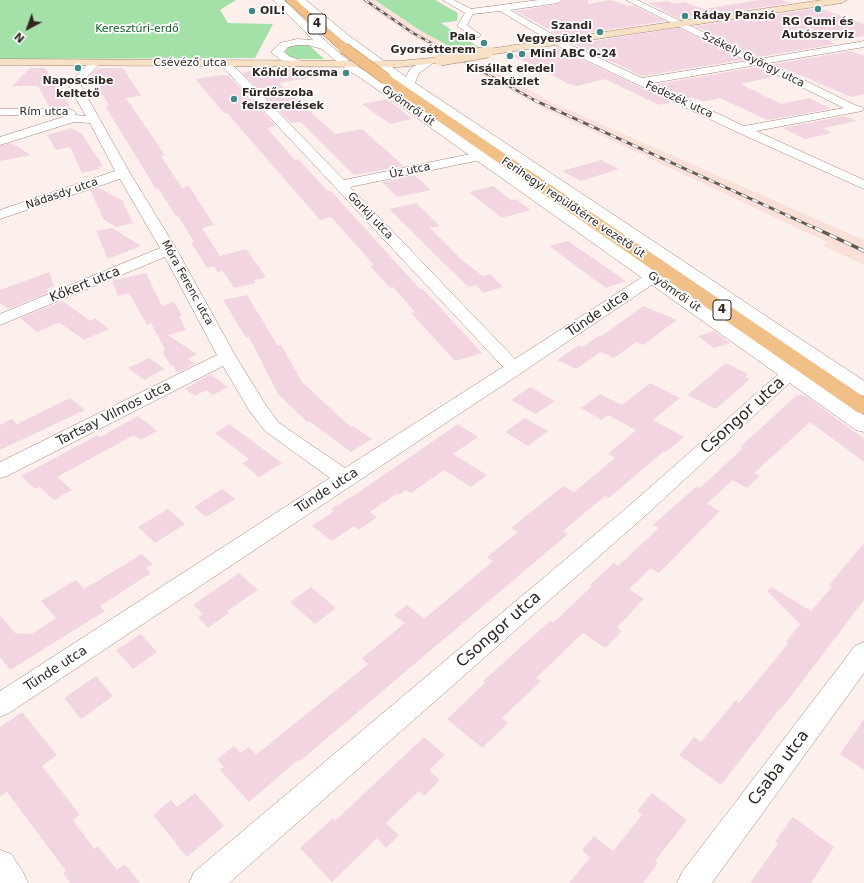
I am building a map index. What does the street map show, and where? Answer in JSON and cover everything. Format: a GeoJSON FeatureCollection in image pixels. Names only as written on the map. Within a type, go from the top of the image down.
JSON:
{"type":"FeatureCollection","features":[{"type":"Feature","properties":{"kind":"main road","name":"4"},"geometry":{"type":"LineString","coordinates":[[290,0],[345,56]]}},
{"type":"Feature","properties":{"kind":"main road","name":"Csévéző utca"},"geometry":{"type":"LineString","coordinates":[[0,62],[300,64],[345,56],[381,64],[428,62],[842,0]]}},
{"type":"Feature","properties":{"kind":"main road","name":"Ferihegyi repülőtérre vezető út"},"geometry":{"type":"LineString","coordinates":[[379,80],[864,407]]}},
{"type":"Feature","properties":{"kind":"street","name":"Gyömrői út"},"geometry":{"type":"LineString","coordinates":[[278,0],[329,50],[345,56],[480,156],[864,425]]}},
{"type":"Feature","properties":{"kind":"street","name":"Gyömrői út"},"geometry":{"type":"LineString","coordinates":[[300,0],[344,37],[407,84],[864,390]]}},
{"type":"Feature","properties":{"kind":"street"},"geometry":{"type":"LineString","coordinates":[[447,0],[470,12],[558,0]]}},
{"type":"Feature","properties":{"kind":"street","name":"Székely György utca"},"geometry":{"type":"LineString","coordinates":[[630,0],[758,62],[859,108]]}},
{"type":"Feature","properties":{"kind":"street","name":"Fedezék utca"},"geometry":{"type":"LineString","coordinates":[[509,6],[504,10],[559,42],[743,130],[864,185]]}},
{"type":"Feature","properties":{"kind":"street"},"geometry":{"type":"LineString","coordinates":[[470,12],[462,26],[476,35]]}},
{"type":"Feature","properties":{"kind":"street"},"geometry":{"type":"LineString","coordinates":[[286,26],[292,14]]}},
{"type":"Feature","properties":{"kind":"street"},"geometry":{"type":"LineString","coordinates":[[260,63],[278,38]]}},
{"type":"Feature","properties":{"kind":"street"},"geometry":{"type":"LineString","coordinates":[[300,64],[285,58],[277,52],[284,45],[297,42],[308,42],[329,50],[352,56],[360,54],[360,49]]}},
{"type":"Feature","properties":{"kind":"street"},"geometry":{"type":"LineString","coordinates":[[641,82],[864,44]]}},
{"type":"Feature","properties":{"kind":"street","name":"Gyömrői út"},"geometry":{"type":"LineString","coordinates":[[407,84],[414,71],[428,62]]}},
{"type":"Feature","properties":{"kind":"street","name":"Móra Ferenc utca"},"geometry":{"type":"LineString","coordinates":[[95,63],[76,82],[75,86],[123,173],[170,250],[227,357],[259,410],[272,427],[346,479]]}},
{"type":"Feature","properties":{"kind":"street","name":"Gorkij utca"},"geometry":{"type":"LineString","coordinates":[[225,63],[515,369]]}},
{"type":"Feature","properties":{"kind":"street"},"geometry":{"type":"LineString","coordinates":[[379,80],[369,76],[386,74],[407,84]]}},
{"type":"Feature","properties":{"kind":"street"},"geometry":{"type":"LineString","coordinates":[[743,130],[859,108]]}},
{"type":"Feature","properties":{"kind":"street","name":"Rím utca"},"geometry":{"type":"LineString","coordinates":[[0,112],[72,116],[90,113]]}},
{"type":"Feature","properties":{"kind":"street"},"geometry":{"type":"LineString","coordinates":[[0,141],[72,116]]}},
{"type":"Feature","properties":{"kind":"street","name":"Úz utca"},"geometry":{"type":"LineString","coordinates":[[340,185],[480,156]]}},
{"type":"Feature","properties":{"kind":"street","name":"Nádasdy utca"},"geometry":{"type":"LineString","coordinates":[[0,215],[123,173]]}},
{"type":"Feature","properties":{"kind":"street","name":"Kőkert utca"},"geometry":{"type":"LineString","coordinates":[[0,320],[170,250]]}},
{"type":"Feature","properties":{"kind":"street","name":"Tünde utca"},"geometry":{"type":"LineString","coordinates":[[0,705],[515,369],[653,277]]}},
{"type":"Feature","properties":{"kind":"street","name":"Tartsay Vilmos utca"},"geometry":{"type":"LineString","coordinates":[[0,470],[227,357]]}},
{"type":"Feature","properties":{"kind":"street","name":"Csongor utca"},"geometry":{"type":"LineString","coordinates":[[205,883],[638,510],[790,373]]}},
{"type":"Feature","properties":{"kind":"street","name":"Csaba utca"},"geometry":{"type":"LineString","coordinates":[[693,883],[864,653]]}},
{"type":"Feature","properties":{"kind":"street"},"geometry":{"type":"LineString","coordinates":[[0,865],[12,883]]}},
{"type":"Feature","properties":{"kind":"shaded area"},"geometry":{"type":"Polygon","coordinates":[[[359,0],[375,0],[421,31],[555,104],[864,240],[864,265],[822,245],[827,242],[541,107],[409,34],[359,0]]]}},
{"type":"Feature","properties":{"kind":"green space","name":"Keresztúri-erdő"},"geometry":{"type":"Polygon","coordinates":[[[0,0],[236,0],[220,10],[228,23],[273,24],[255,58],[0,59],[0,0]]]}},
{"type":"Feature","properties":{"kind":"green space"},"geometry":{"type":"Polygon","coordinates":[[[375,0],[435,0],[458,13],[457,21],[441,23],[483,50],[462,53],[421,31],[375,0]]]}},
{"type":"Feature","properties":{"kind":"green space"},"geometry":{"type":"Polygon","coordinates":[[[294,45],[310,46],[324,59],[298,59],[289,57],[285,53],[287,47],[294,45]]]}},
{"type":"Feature","properties":{"kind":"building"},"geometry":{"type":"Polygon","coordinates":[[[563,0],[588,0],[588,4],[610,0],[628,6],[634,6],[665,21],[561,37],[551,31],[553,31],[515,11],[558,4],[563,0]]]}},
{"type":"Feature","properties":{"kind":"building"},"geometry":{"type":"Polygon","coordinates":[[[759,0],[781,0],[790,3],[680,19],[648,3],[668,1],[674,4],[684,2],[704,9],[759,0]]]}},
{"type":"Feature","properties":{"kind":"building"},"geometry":{"type":"Polygon","coordinates":[[[819,8],[864,24],[864,36],[829,41],[836,44],[759,57],[695,26],[819,8]]]}},
{"type":"Feature","properties":{"kind":"building"},"geometry":{"type":"Polygon","coordinates":[[[679,28],[742,60],[642,76],[574,44],[679,28]]]}},
{"type":"Feature","properties":{"kind":"building"},"geometry":{"type":"Polygon","coordinates":[[[558,48],[671,102],[659,105],[605,79],[577,86],[569,84],[512,55],[558,48]]]}},
{"type":"Feature","properties":{"kind":"building"},"geometry":{"type":"Polygon","coordinates":[[[851,51],[864,56],[864,94],[851,97],[774,64],[851,51]]]}},
{"type":"Feature","properties":{"kind":"building"},"geometry":{"type":"Polygon","coordinates":[[[757,67],[776,76],[741,84],[781,104],[809,98],[831,109],[767,120],[720,98],[704,102],[692,97],[688,98],[658,84],[757,67]]]}},
{"type":"Feature","properties":{"kind":"building"},"geometry":{"type":"Polygon","coordinates":[[[30,68],[45,68],[70,106],[50,108],[38,86],[12,86],[30,68]]]}},
{"type":"Feature","properties":{"kind":"building"},"geometry":{"type":"Polygon","coordinates":[[[97,68],[123,68],[141,96],[126,98],[165,155],[161,156],[182,188],[189,186],[214,225],[202,228],[220,256],[246,249],[266,277],[254,280],[256,283],[234,288],[223,271],[218,272],[214,266],[207,268],[191,243],[194,242],[178,216],[176,216],[158,188],[156,189],[105,106],[109,105],[90,76],[97,68]]]}},
{"type":"Feature","properties":{"kind":"building"},"geometry":{"type":"Polygon","coordinates":[[[263,69],[309,70],[309,78],[279,83],[335,134],[362,129],[404,166],[354,175],[301,122],[291,123],[242,73],[263,69]]]}},
{"type":"Feature","properties":{"kind":"building"},"geometry":{"type":"Polygon","coordinates":[[[228,75],[276,126],[267,128],[295,160],[298,159],[328,191],[331,191],[420,289],[422,288],[482,353],[455,361],[411,313],[415,312],[393,287],[390,288],[370,266],[374,265],[331,217],[320,220],[227,113],[224,113],[195,79],[228,75]]]}},
{"type":"Feature","properties":{"kind":"building"},"geometry":{"type":"Polygon","coordinates":[[[388,99],[412,119],[390,124],[362,104],[388,99]]]}},
{"type":"Feature","properties":{"kind":"building"},"geometry":{"type":"Polygon","coordinates":[[[845,116],[857,121],[823,128],[832,133],[805,139],[782,128],[845,116]]]}},
{"type":"Feature","properties":{"kind":"building"},"geometry":{"type":"Polygon","coordinates":[[[72,128],[82,134],[103,166],[98,167],[99,169],[82,173],[70,147],[56,150],[47,135],[72,128]]]}},
{"type":"Feature","properties":{"kind":"building"},"geometry":{"type":"Polygon","coordinates":[[[11,143],[31,155],[0,161],[0,146],[11,143]]]}},
{"type":"Feature","properties":{"kind":"building"},"geometry":{"type":"Polygon","coordinates":[[[601,160],[619,169],[581,181],[562,171],[601,160]]]}},
{"type":"Feature","properties":{"kind":"building"},"geometry":{"type":"Polygon","coordinates":[[[414,175],[431,190],[397,197],[382,182],[414,175]]]}},
{"type":"Feature","properties":{"kind":"building"},"geometry":{"type":"Polygon","coordinates":[[[493,186],[511,200],[516,199],[531,210],[502,218],[469,192],[493,186]]]}},
{"type":"Feature","properties":{"kind":"building"},"geometry":{"type":"Polygon","coordinates":[[[99,188],[122,200],[133,223],[116,227],[104,220],[90,190],[99,188]]]}},
{"type":"Feature","properties":{"kind":"building"},"geometry":{"type":"Polygon","coordinates":[[[416,203],[440,226],[430,228],[462,260],[483,276],[490,274],[503,287],[483,293],[476,285],[468,287],[389,209],[416,203]]]}},
{"type":"Feature","properties":{"kind":"building"},"geometry":{"type":"Polygon","coordinates":[[[112,228],[141,246],[108,259],[96,231],[112,228]]]}},
{"type":"Feature","properties":{"kind":"building"},"geometry":{"type":"Polygon","coordinates":[[[568,241],[626,281],[606,288],[549,246],[568,241]]]}},
{"type":"Feature","properties":{"kind":"building"},"geometry":{"type":"Polygon","coordinates":[[[49,272],[54,286],[47,289],[50,292],[8,309],[0,303],[0,290],[49,272]]]}},
{"type":"Feature","properties":{"kind":"building"},"geometry":{"type":"Polygon","coordinates":[[[146,273],[162,306],[174,302],[182,315],[179,316],[186,330],[168,335],[197,354],[188,359],[195,364],[177,373],[173,365],[171,366],[162,352],[165,350],[151,323],[147,325],[129,293],[118,296],[112,281],[146,273]]]}},
{"type":"Feature","properties":{"kind":"building"},"geometry":{"type":"Polygon","coordinates":[[[247,295],[278,346],[281,345],[302,382],[351,427],[353,426],[372,439],[351,452],[309,421],[307,422],[278,394],[249,337],[246,338],[223,300],[247,295]]]}},
{"type":"Feature","properties":{"kind":"building"},"geometry":{"type":"Polygon","coordinates":[[[63,301],[90,321],[95,318],[109,329],[84,340],[60,323],[37,332],[20,318],[63,301]]]}},
{"type":"Feature","properties":{"kind":"building"},"geometry":{"type":"Polygon","coordinates":[[[643,306],[677,320],[643,345],[636,342],[614,358],[601,352],[576,369],[557,360],[579,345],[582,347],[600,335],[602,336],[643,306]]]}},
{"type":"Feature","properties":{"kind":"building"},"geometry":{"type":"Polygon","coordinates":[[[714,331],[730,343],[714,348],[698,336],[714,331]]]}},
{"type":"Feature","properties":{"kind":"building"},"geometry":{"type":"Polygon","coordinates":[[[149,358],[165,369],[144,380],[128,368],[149,358]]]}},
{"type":"Feature","properties":{"kind":"building"},"geometry":{"type":"Polygon","coordinates":[[[726,363],[748,374],[745,377],[750,379],[716,409],[687,395],[726,363]]]}},
{"type":"Feature","properties":{"kind":"building"},"geometry":{"type":"Polygon","coordinates":[[[210,374],[228,387],[213,395],[206,390],[195,396],[185,389],[210,374]]]}},
{"type":"Feature","properties":{"kind":"building"},"geometry":{"type":"Polygon","coordinates":[[[650,383],[680,398],[653,420],[684,437],[666,452],[664,451],[609,498],[605,496],[563,531],[568,534],[300,761],[298,760],[249,802],[220,770],[224,767],[217,759],[234,746],[241,753],[249,747],[256,755],[368,664],[362,658],[405,623],[394,615],[407,605],[424,619],[493,561],[487,557],[518,532],[511,528],[563,486],[574,492],[615,458],[608,454],[636,430],[608,415],[602,420],[581,408],[600,394],[622,405],[650,383]]]}},
{"type":"Feature","properties":{"kind":"building"},"geometry":{"type":"Polygon","coordinates":[[[530,387],[555,401],[536,414],[511,400],[530,387]]]}},
{"type":"Feature","properties":{"kind":"building"},"geometry":{"type":"Polygon","coordinates":[[[797,395],[806,396],[864,439],[864,462],[810,422],[754,473],[760,476],[747,488],[732,480],[707,504],[720,511],[659,573],[651,568],[629,589],[644,599],[617,627],[622,631],[605,648],[583,633],[536,678],[541,681],[502,718],[508,723],[482,748],[447,719],[485,683],[483,681],[550,621],[553,623],[614,563],[618,566],[659,528],[653,525],[697,486],[700,488],[743,448],[740,447],[797,395]]]}},
{"type":"Feature","properties":{"kind":"building"},"geometry":{"type":"Polygon","coordinates":[[[70,398],[85,410],[0,450],[0,425],[12,419],[17,424],[70,398]]]}},
{"type":"Feature","properties":{"kind":"building"},"geometry":{"type":"Polygon","coordinates":[[[138,416],[157,431],[141,440],[134,435],[57,477],[72,490],[54,500],[39,487],[35,489],[21,476],[98,435],[100,437],[138,416]]]}},
{"type":"Feature","properties":{"kind":"building"},"geometry":{"type":"Polygon","coordinates":[[[525,418],[548,431],[528,446],[505,432],[525,418]]]}},
{"type":"Feature","properties":{"kind":"building"},"geometry":{"type":"Polygon","coordinates":[[[229,424],[282,463],[259,477],[242,463],[249,459],[215,433],[229,424]]]}},
{"type":"Feature","properties":{"kind":"building"},"geometry":{"type":"Polygon","coordinates":[[[458,424],[478,437],[453,454],[487,475],[471,487],[444,470],[411,493],[406,490],[398,495],[396,494],[370,512],[377,517],[359,530],[354,526],[332,541],[312,526],[334,511],[331,509],[356,494],[458,424]]]}},
{"type":"Feature","properties":{"kind":"building"},"geometry":{"type":"Polygon","coordinates":[[[222,489],[235,499],[206,517],[194,507],[222,489]]]}},
{"type":"Feature","properties":{"kind":"building"},"geometry":{"type":"Polygon","coordinates":[[[168,509],[185,524],[155,543],[138,527],[168,509]]]}},
{"type":"Feature","properties":{"kind":"building"},"geometry":{"type":"Polygon","coordinates":[[[864,543],[864,600],[721,785],[679,755],[694,737],[701,742],[736,700],[739,703],[788,644],[786,642],[800,624],[767,591],[771,587],[811,611],[832,587],[829,585],[864,543]]]}},
{"type":"Feature","properties":{"kind":"building"},"geometry":{"type":"Polygon","coordinates":[[[142,554],[153,564],[146,568],[151,573],[100,606],[105,611],[10,670],[0,657],[0,615],[15,633],[32,634],[56,618],[41,601],[76,580],[84,589],[142,554]]]}},
{"type":"Feature","properties":{"kind":"building"},"geometry":{"type":"Polygon","coordinates":[[[239,573],[258,590],[227,611],[229,613],[208,628],[198,617],[203,614],[193,605],[239,573]]]}},
{"type":"Feature","properties":{"kind":"building"},"geometry":{"type":"Polygon","coordinates":[[[311,587],[336,608],[315,624],[290,602],[311,587]]]}},
{"type":"Feature","properties":{"kind":"building"},"geometry":{"type":"Polygon","coordinates":[[[141,634],[157,652],[133,669],[116,650],[141,634]]]}},
{"type":"Feature","properties":{"kind":"building"},"geometry":{"type":"Polygon","coordinates":[[[96,676],[113,696],[81,719],[64,698],[96,676]]]}},
{"type":"Feature","properties":{"kind":"building"},"geometry":{"type":"Polygon","coordinates":[[[22,712],[57,755],[42,766],[80,815],[73,820],[94,849],[98,846],[117,870],[125,864],[140,883],[70,883],[63,873],[66,871],[7,792],[0,796],[0,727],[22,712]]]}},
{"type":"Feature","properties":{"kind":"building"},"geometry":{"type":"Polygon","coordinates":[[[864,719],[864,770],[840,754],[864,719]]]}},
{"type":"Feature","properties":{"kind":"building"},"geometry":{"type":"Polygon","coordinates":[[[424,737],[445,755],[429,770],[440,780],[424,796],[419,791],[386,823],[399,835],[386,848],[377,838],[332,882],[300,848],[333,818],[335,821],[424,737]]]}},
{"type":"Feature","properties":{"kind":"building"},"geometry":{"type":"Polygon","coordinates":[[[195,793],[224,826],[187,857],[153,815],[171,800],[177,807],[195,793]]]}},
{"type":"Feature","properties":{"kind":"building"},"geometry":{"type":"Polygon","coordinates":[[[652,793],[687,820],[655,861],[658,863],[643,883],[569,883],[590,858],[582,850],[594,836],[613,851],[642,815],[637,811],[652,793]]]}},
{"type":"Feature","properties":{"kind":"building"},"geometry":{"type":"Polygon","coordinates":[[[793,817],[834,847],[811,883],[750,883],[778,844],[775,842],[793,817]]]}},
{"type":"Feature","properties":{"kind":"railway"},"geometry":{"type":"LineString","coordinates":[[365,0],[413,33],[535,100]]}},
{"type":"Feature","properties":{"kind":"railway"},"geometry":{"type":"LineString","coordinates":[[535,100],[817,229]]}},
{"type":"Feature","properties":{"kind":"railway"},"geometry":{"type":"LineString","coordinates":[[815,228],[864,251]]}},
{"type":"Feature","properties":{"kind":"place","name":"RG Gumi és Autószerviz"},"geometry":{"type":"Point","coordinates":[818,9]}},
{"type":"Feature","properties":{"kind":"place","name":"OIL!"},"geometry":{"type":"Point","coordinates":[252,11]}},
{"type":"Feature","properties":{"kind":"place","name":"Ráday Panzió"},"geometry":{"type":"Point","coordinates":[685,16]}},
{"type":"Feature","properties":{"kind":"place","name":"Szandi Vegyesüzlet"},"geometry":{"type":"Point","coordinates":[600,32]}},
{"type":"Feature","properties":{"kind":"place","name":"Pala Gyorsétterem"},"geometry":{"type":"Point","coordinates":[484,43]}},
{"type":"Feature","properties":{"kind":"place","name":"Mini ABC 0-24"},"geometry":{"type":"Point","coordinates":[522,54]}},
{"type":"Feature","properties":{"kind":"place","name":"Kisállat eledel szaküzlet"},"geometry":{"type":"Point","coordinates":[510,56]}},
{"type":"Feature","properties":{"kind":"place","name":"Naposcsibe keltető"},"geometry":{"type":"Point","coordinates":[78,68]}},
{"type":"Feature","properties":{"kind":"place","name":"Kőhíd kocsma"},"geometry":{"type":"Point","coordinates":[346,73]}},
{"type":"Feature","properties":{"kind":"place","name":"Fürdőszoba felszerelések"},"geometry":{"type":"Point","coordinates":[234,99]}}]}
